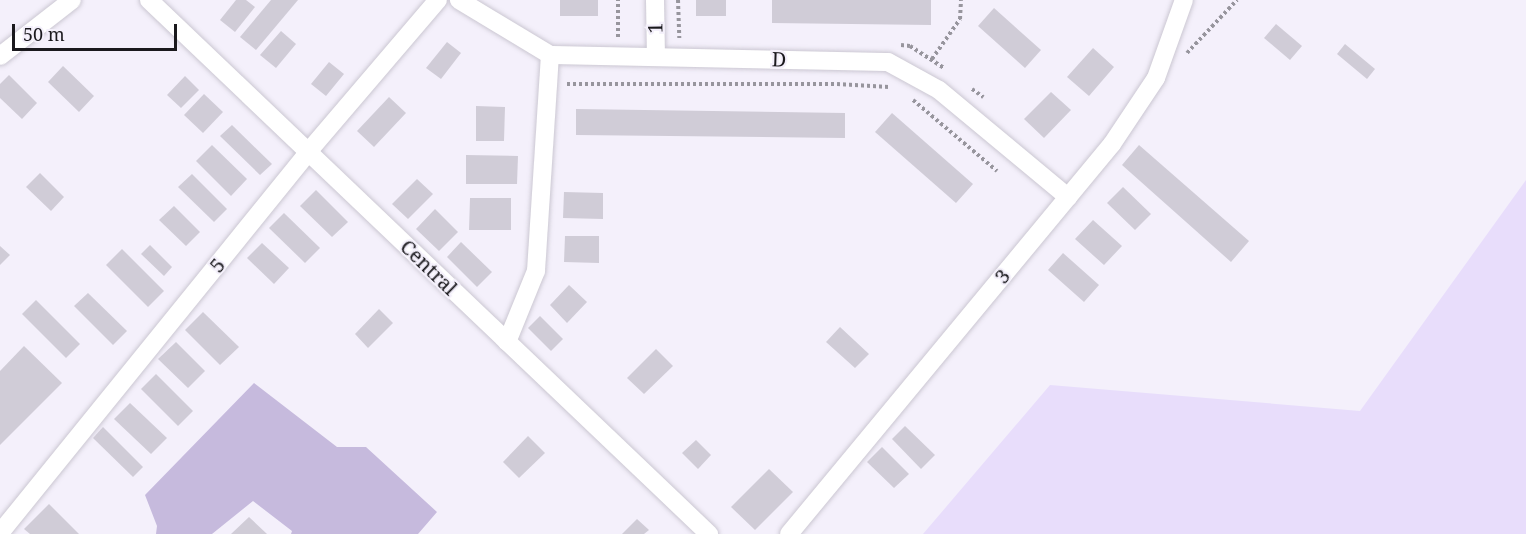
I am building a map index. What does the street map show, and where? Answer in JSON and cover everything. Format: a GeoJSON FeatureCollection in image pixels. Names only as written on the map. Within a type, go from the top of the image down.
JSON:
{"type":"FeatureCollection","features":[{"type":"Feature","properties":{"kind":"street"},"geometry":{"type":"LineString","coordinates":[[0,56],[72,0]]}},
{"type":"Feature","properties":{"kind":"street","name":"Central"},"geometry":{"type":"LineString","coordinates":[[149,0],[709,534]]}},
{"type":"Feature","properties":{"kind":"street","name":"5"},"geometry":{"type":"LineString","coordinates":[[0,532],[308,152],[438,0]]}},
{"type":"Feature","properties":{"kind":"street"},"geometry":{"type":"LineString","coordinates":[[459,0],[550,55],[536,271],[507,342]]}},
{"type":"Feature","properties":{"kind":"street","name":"1"},"geometry":{"type":"LineString","coordinates":[[655,0],[656,56]]}},
{"type":"Feature","properties":{"kind":"street","name":"3"},"geometry":{"type":"LineString","coordinates":[[789,534],[1112,144],[1156,78],[1185,0]]}},
{"type":"Feature","properties":{"kind":"street","name":"D"},"geometry":{"type":"LineString","coordinates":[[550,55],[888,62],[939,90],[1068,197]]}},
{"type":"Feature","properties":{"kind":"path"},"geometry":{"type":"LineString","coordinates":[[617,56],[618,0]]}},
{"type":"Feature","properties":{"kind":"path"},"geometry":{"type":"LineString","coordinates":[[678,0],[679,57]]}},
{"type":"Feature","properties":{"kind":"path"},"geometry":{"type":"LineString","coordinates":[[918,78],[960,19],[961,0]]}},
{"type":"Feature","properties":{"kind":"path"},"geometry":{"type":"LineString","coordinates":[[548,84],[837,84],[886,85],[895,89]]}},
{"type":"Feature","properties":{"kind":"path"},"geometry":{"type":"LineString","coordinates":[[905,93],[997,171]]}},
{"type":"Feature","properties":{"kind":"shaded area"},"geometry":{"type":"Polygon","coordinates":[[[1526,180],[1526,534],[923,534],[1050,385],[1360,411],[1526,180]]]}},
{"type":"Feature","properties":{"kind":"shaded area"},"geometry":{"type":"Polygon","coordinates":[[[254,383],[337,447],[366,447],[437,512],[418,534],[291,534],[292,531],[253,501],[212,534],[156,534],[157,526],[145,495],[254,383]]]}},
{"type":"Feature","properties":{"kind":"building"},"geometry":{"type":"Polygon","coordinates":[[[236,0],[246,0],[255,7],[235,32],[220,20],[236,0]]]}},
{"type":"Feature","properties":{"kind":"building"},"geometry":{"type":"Polygon","coordinates":[[[271,0],[298,0],[256,50],[240,37],[271,0]]]}},
{"type":"Feature","properties":{"kind":"building"},"geometry":{"type":"Polygon","coordinates":[[[560,0],[598,0],[598,16],[560,16],[560,0]]]}},
{"type":"Feature","properties":{"kind":"building"},"geometry":{"type":"Polygon","coordinates":[[[696,0],[726,0],[726,16],[696,16],[696,0]]]}},
{"type":"Feature","properties":{"kind":"building"},"geometry":{"type":"Polygon","coordinates":[[[772,0],[931,0],[931,25],[772,23],[772,0]]]}},
{"type":"Feature","properties":{"kind":"building"},"geometry":{"type":"Polygon","coordinates":[[[994,8],[1041,50],[1025,68],[978,26],[994,8]]]}},
{"type":"Feature","properties":{"kind":"building"},"geometry":{"type":"Polygon","coordinates":[[[1276,24],[1302,46],[1290,60],[1264,38],[1276,24]]]}},
{"type":"Feature","properties":{"kind":"building"},"geometry":{"type":"Polygon","coordinates":[[[281,31],[296,44],[276,68],[260,55],[281,31]]]}},
{"type":"Feature","properties":{"kind":"building"},"geometry":{"type":"Polygon","coordinates":[[[447,42],[461,53],[441,79],[426,68],[447,42]]]}},
{"type":"Feature","properties":{"kind":"building"},"geometry":{"type":"Polygon","coordinates":[[[1345,44],[1375,69],[1367,79],[1337,54],[1345,44]]]}},
{"type":"Feature","properties":{"kind":"building"},"geometry":{"type":"Polygon","coordinates":[[[1093,48],[1114,67],[1089,96],[1067,77],[1093,48]]]}},
{"type":"Feature","properties":{"kind":"building"},"geometry":{"type":"Polygon","coordinates":[[[329,62],[344,74],[326,96],[311,84],[329,62]]]}},
{"type":"Feature","properties":{"kind":"building"},"geometry":{"type":"Polygon","coordinates":[[[63,66],[94,96],[79,112],[48,82],[63,66]]]}},
{"type":"Feature","properties":{"kind":"building"},"geometry":{"type":"Polygon","coordinates":[[[9,75],[37,103],[22,119],[0,98],[0,84],[9,75]]]}},
{"type":"Feature","properties":{"kind":"building"},"geometry":{"type":"Polygon","coordinates":[[[185,76],[199,90],[181,108],[167,95],[185,76]]]}},
{"type":"Feature","properties":{"kind":"building"},"geometry":{"type":"Polygon","coordinates":[[[1051,92],[1071,110],[1044,138],[1024,119],[1051,92]]]}},
{"type":"Feature","properties":{"kind":"building"},"geometry":{"type":"Polygon","coordinates":[[[204,94],[223,112],[203,133],[184,115],[204,94]]]}},
{"type":"Feature","properties":{"kind":"building"},"geometry":{"type":"Polygon","coordinates":[[[389,97],[406,113],[374,147],[357,131],[389,97]]]}},
{"type":"Feature","properties":{"kind":"building"},"geometry":{"type":"Polygon","coordinates":[[[476,106],[505,107],[504,141],[476,141],[476,106]]]}},
{"type":"Feature","properties":{"kind":"building"},"geometry":{"type":"Polygon","coordinates":[[[576,109],[845,113],[845,138],[576,135],[576,109]]]}},
{"type":"Feature","properties":{"kind":"building"},"geometry":{"type":"Polygon","coordinates":[[[892,113],[973,184],[956,203],[875,132],[892,113]]]}},
{"type":"Feature","properties":{"kind":"building"},"geometry":{"type":"Polygon","coordinates":[[[232,125],[272,164],[260,175],[220,136],[232,125]]]}},
{"type":"Feature","properties":{"kind":"building"},"geometry":{"type":"Polygon","coordinates":[[[212,145],[247,179],[231,196],[196,161],[212,145]]]}},
{"type":"Feature","properties":{"kind":"building"},"geometry":{"type":"Polygon","coordinates":[[[1139,145],[1249,241],[1231,262],[1122,165],[1139,145]]]}},
{"type":"Feature","properties":{"kind":"building"},"geometry":{"type":"Polygon","coordinates":[[[466,155],[518,156],[517,184],[466,184],[466,155]]]}},
{"type":"Feature","properties":{"kind":"building"},"geometry":{"type":"Polygon","coordinates":[[[40,173],[64,197],[51,211],[26,187],[40,173]]]}},
{"type":"Feature","properties":{"kind":"building"},"geometry":{"type":"Polygon","coordinates":[[[192,174],[227,209],[214,222],[178,187],[192,174]]]}},
{"type":"Feature","properties":{"kind":"building"},"geometry":{"type":"Polygon","coordinates":[[[417,179],[433,194],[408,219],[392,204],[417,179]]]}},
{"type":"Feature","properties":{"kind":"building"},"geometry":{"type":"Polygon","coordinates":[[[1123,187],[1151,214],[1135,230],[1107,203],[1123,187]]]}},
{"type":"Feature","properties":{"kind":"building"},"geometry":{"type":"Polygon","coordinates":[[[316,190],[348,222],[332,237],[300,206],[316,190]]]}},
{"type":"Feature","properties":{"kind":"building"},"geometry":{"type":"Polygon","coordinates":[[[564,192],[603,193],[603,219],[563,218],[564,192]]]}},
{"type":"Feature","properties":{"kind":"building"},"geometry":{"type":"Polygon","coordinates":[[[470,198],[511,198],[511,230],[469,230],[470,198]]]}},
{"type":"Feature","properties":{"kind":"building"},"geometry":{"type":"Polygon","coordinates":[[[174,206],[200,232],[186,246],[159,220],[174,206]]]}},
{"type":"Feature","properties":{"kind":"building"},"geometry":{"type":"Polygon","coordinates":[[[435,209],[458,232],[439,251],[416,229],[435,209]]]}},
{"type":"Feature","properties":{"kind":"building"},"geometry":{"type":"Polygon","coordinates":[[[284,213],[320,248],[305,263],[269,228],[284,213]]]}},
{"type":"Feature","properties":{"kind":"building"},"geometry":{"type":"Polygon","coordinates":[[[1093,220],[1122,246],[1104,265],[1075,239],[1093,220]]]}},
{"type":"Feature","properties":{"kind":"building"},"geometry":{"type":"Polygon","coordinates":[[[565,236],[599,236],[599,263],[564,262],[565,236]]]}},
{"type":"Feature","properties":{"kind":"building"},"geometry":{"type":"Polygon","coordinates":[[[461,242],[492,272],[477,287],[447,257],[461,242]]]}},
{"type":"Feature","properties":{"kind":"building"},"geometry":{"type":"Polygon","coordinates":[[[262,243],[289,268],[274,284],[247,258],[262,243]]]}},
{"type":"Feature","properties":{"kind":"building"},"geometry":{"type":"Polygon","coordinates":[[[150,245],[172,267],[164,276],[141,254],[150,245]]]}},
{"type":"Feature","properties":{"kind":"building"},"geometry":{"type":"Polygon","coordinates":[[[0,246],[10,255],[0,265],[0,246]]]}},
{"type":"Feature","properties":{"kind":"building"},"geometry":{"type":"Polygon","coordinates":[[[122,249],[164,291],[148,307],[106,265],[122,249]]]}},
{"type":"Feature","properties":{"kind":"building"},"geometry":{"type":"Polygon","coordinates":[[[1063,253],[1099,285],[1084,302],[1048,270],[1063,253]]]}},
{"type":"Feature","properties":{"kind":"building"},"geometry":{"type":"Polygon","coordinates":[[[569,285],[587,302],[567,323],[550,305],[569,285]]]}},
{"type":"Feature","properties":{"kind":"building"},"geometry":{"type":"Polygon","coordinates":[[[88,293],[127,331],[113,345],[74,306],[88,293]]]}},
{"type":"Feature","properties":{"kind":"building"},"geometry":{"type":"Polygon","coordinates":[[[36,300],[80,344],[66,358],[22,314],[36,300]]]}},
{"type":"Feature","properties":{"kind":"building"},"geometry":{"type":"Polygon","coordinates":[[[379,309],[393,323],[368,348],[355,334],[379,309]]]}},
{"type":"Feature","properties":{"kind":"building"},"geometry":{"type":"Polygon","coordinates":[[[203,312],[239,347],[220,365],[185,330],[203,312]]]}},
{"type":"Feature","properties":{"kind":"building"},"geometry":{"type":"Polygon","coordinates":[[[540,316],[563,339],[551,351],[528,328],[540,316]]]}},
{"type":"Feature","properties":{"kind":"building"},"geometry":{"type":"Polygon","coordinates":[[[840,327],[869,354],[855,368],[826,342],[840,327]]]}},
{"type":"Feature","properties":{"kind":"building"},"geometry":{"type":"Polygon","coordinates":[[[176,342],[205,371],[188,388],[158,359],[176,342]]]}},
{"type":"Feature","properties":{"kind":"building"},"geometry":{"type":"Polygon","coordinates":[[[24,346],[62,383],[0,445],[0,371],[24,346]]]}},
{"type":"Feature","properties":{"kind":"building"},"geometry":{"type":"Polygon","coordinates":[[[656,349],[673,366],[644,394],[627,378],[656,349]]]}},
{"type":"Feature","properties":{"kind":"building"},"geometry":{"type":"Polygon","coordinates":[[[156,374],[193,411],[178,426],[141,389],[156,374]]]}},
{"type":"Feature","properties":{"kind":"building"},"geometry":{"type":"Polygon","coordinates":[[[130,403],[167,438],[151,454],[114,419],[130,403]]]}},
{"type":"Feature","properties":{"kind":"building"},"geometry":{"type":"Polygon","coordinates":[[[905,426],[935,455],[921,469],[892,439],[905,426]]]}},
{"type":"Feature","properties":{"kind":"building"},"geometry":{"type":"Polygon","coordinates":[[[103,427],[143,467],[133,477],[93,438],[103,427]]]}},
{"type":"Feature","properties":{"kind":"building"},"geometry":{"type":"Polygon","coordinates":[[[528,436],[545,453],[519,478],[503,462],[528,436]]]}},
{"type":"Feature","properties":{"kind":"building"},"geometry":{"type":"Polygon","coordinates":[[[696,440],[711,455],[698,469],[682,453],[696,440]]]}},
{"type":"Feature","properties":{"kind":"building"},"geometry":{"type":"Polygon","coordinates":[[[882,447],[909,474],[894,488],[867,462],[882,447]]]}},
{"type":"Feature","properties":{"kind":"building"},"geometry":{"type":"Polygon","coordinates":[[[769,469],[793,492],[755,530],[731,507],[769,469]]]}},
{"type":"Feature","properties":{"kind":"building"},"geometry":{"type":"Polygon","coordinates":[[[49,504],[79,534],[30,534],[24,529],[49,504]]]}},
{"type":"Feature","properties":{"kind":"building"},"geometry":{"type":"Polygon","coordinates":[[[249,517],[267,534],[231,534],[249,517]]]}},
{"type":"Feature","properties":{"kind":"building"},"geometry":{"type":"Polygon","coordinates":[[[637,519],[649,530],[644,534],[622,534],[637,519]]]}}]}
